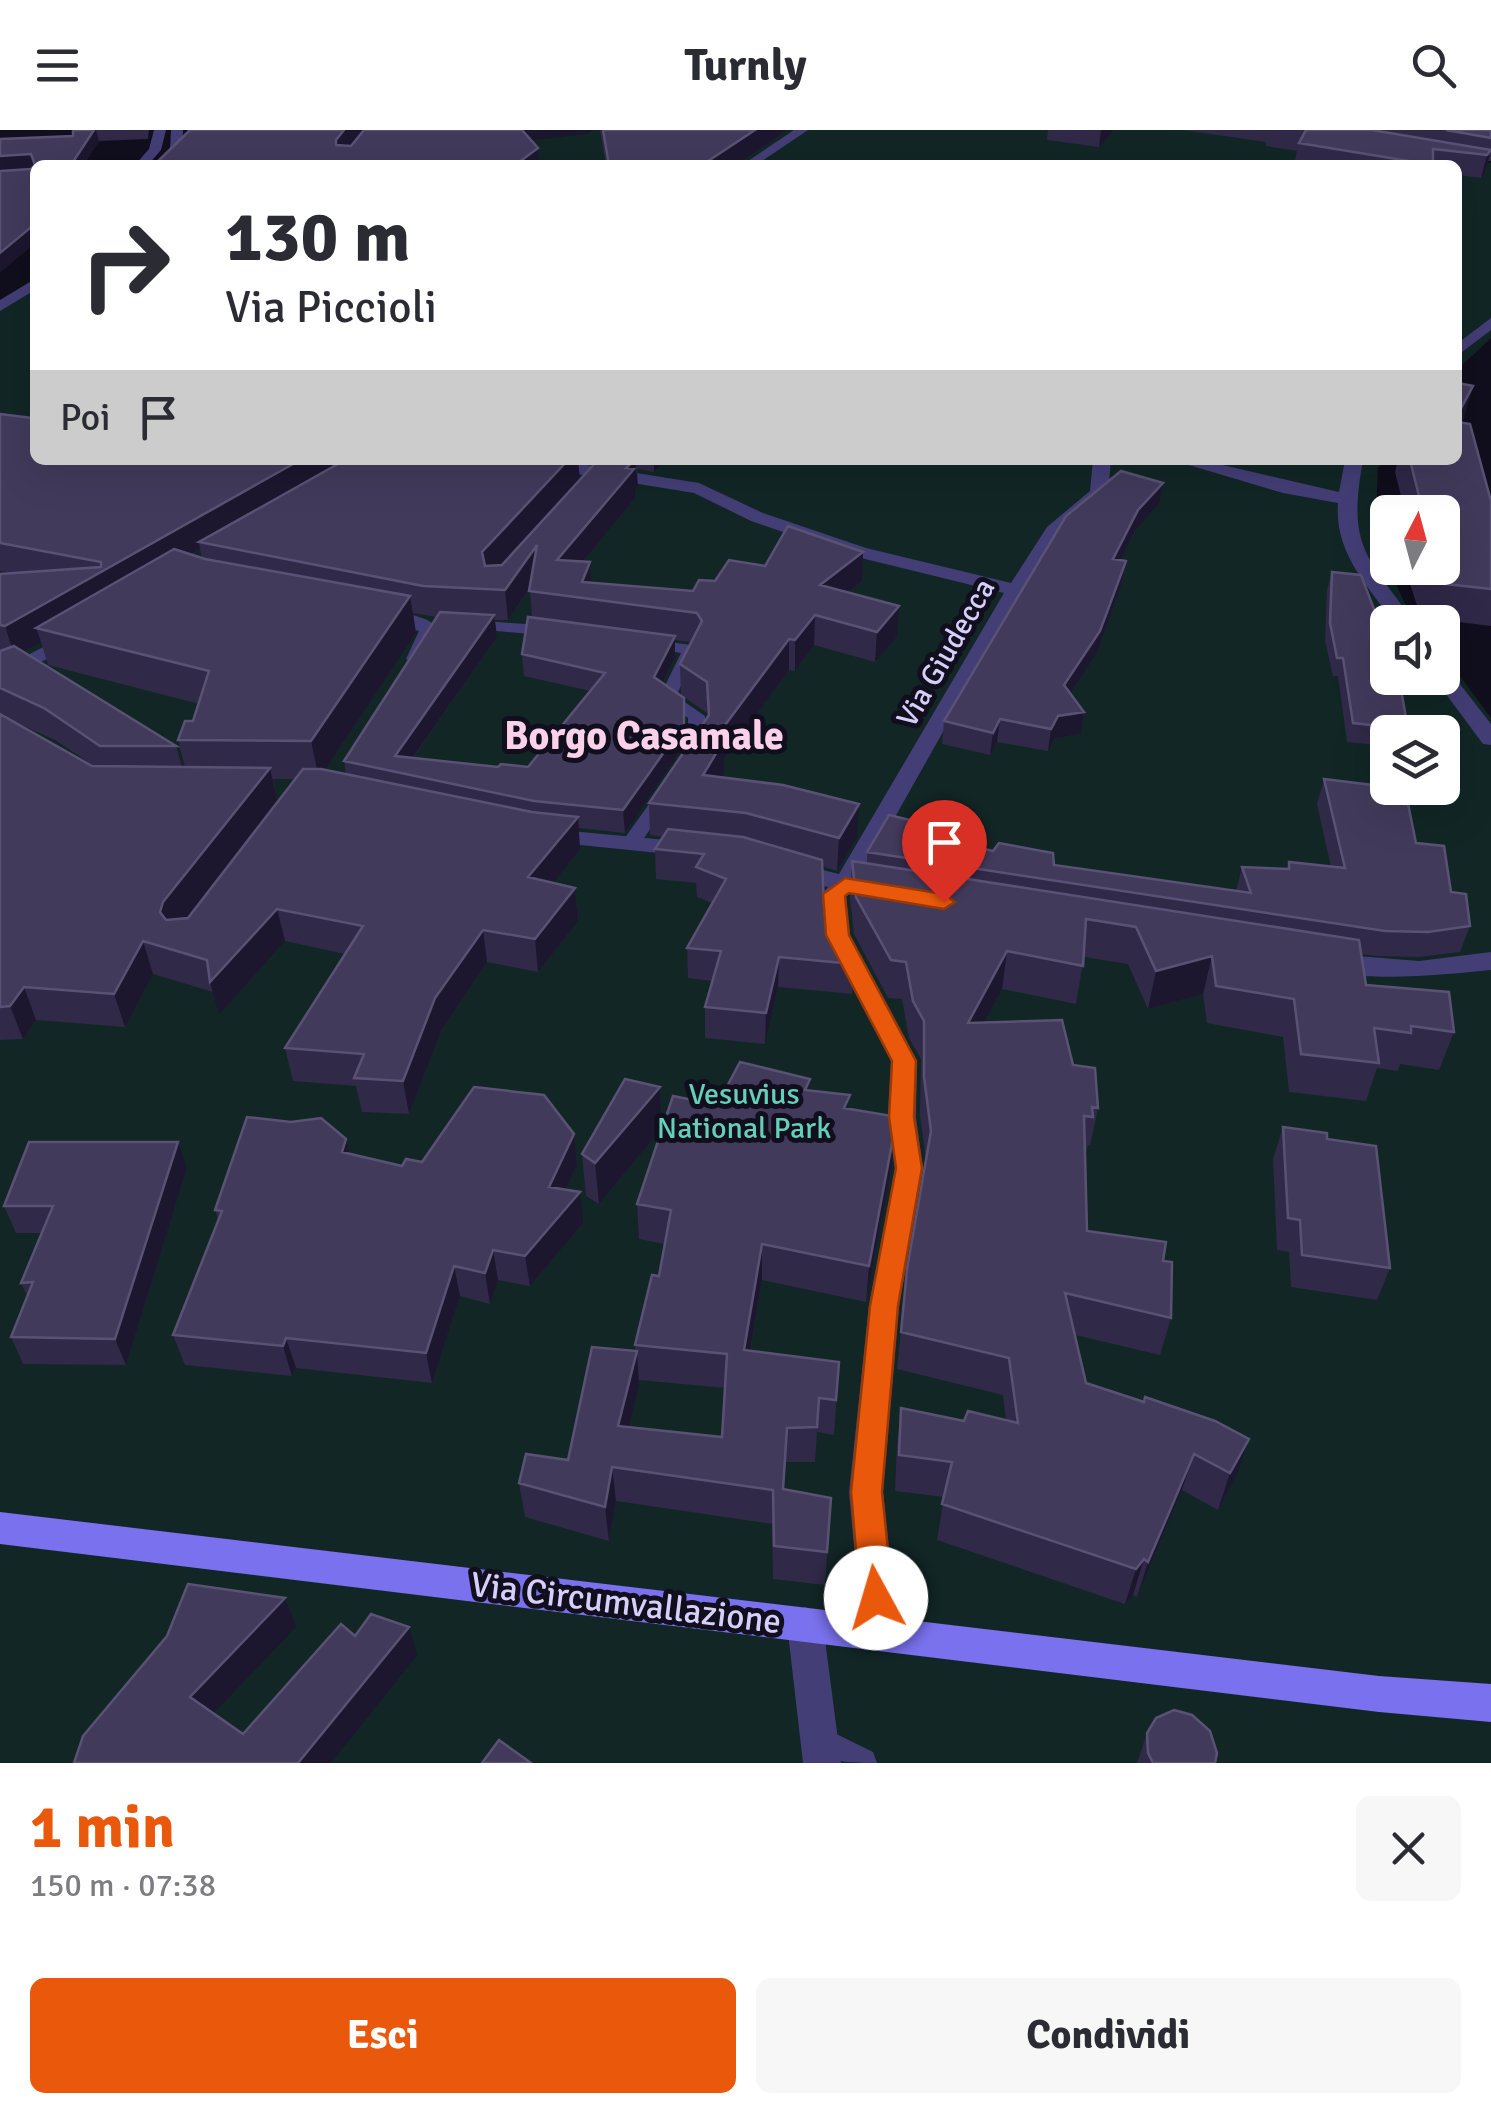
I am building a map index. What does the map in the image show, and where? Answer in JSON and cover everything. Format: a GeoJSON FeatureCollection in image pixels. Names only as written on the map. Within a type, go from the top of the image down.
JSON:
{"type":"FeatureCollection","features":[{"type":"Feature","properties":{"kind":"main road","name":"Via Circumvallazione"},"geometry":{"type":"LineString","coordinates":[[0,1528],[1379,1694],[1491,1703]]}},
{"type":"Feature","properties":{"kind":"street"},"geometry":{"type":"LineString","coordinates":[[146,160],[155,150],[160,130]]}},
{"type":"Feature","properties":{"kind":"street"},"geometry":{"type":"LineString","coordinates":[[168,160],[176,150],[177,130]]}},
{"type":"Feature","properties":{"kind":"street"},"geometry":{"type":"LineString","coordinates":[[756,160],[802,130]]}},
{"type":"Feature","properties":{"kind":"street"},"geometry":{"type":"LineString","coordinates":[[0,306],[30,286]]}},
{"type":"Feature","properties":{"kind":"street"},"geometry":{"type":"LineString","coordinates":[[0,322],[30,303]]}},
{"type":"Feature","properties":{"kind":"street"},"geometry":{"type":"LineString","coordinates":[[1462,347],[1491,322]]}},
{"type":"Feature","properties":{"kind":"street"},"geometry":{"type":"LineString","coordinates":[[541,465],[593,479],[699,488],[757,517],[860,552],[1016,590]]}},
{"type":"Feature","properties":{"kind":"street","name":"Via Giudecca"},"geometry":{"type":"LineString","coordinates":[[845,885],[1058,524],[1098,494],[1101,465]]}},
{"type":"Feature","properties":{"kind":"street"},"geometry":{"type":"LineString","coordinates":[[1200,465],[1289,489],[1347,499]]}},
{"type":"Feature","properties":{"kind":"street"},"geometry":{"type":"LineString","coordinates":[[1353,465],[1347,499],[1348,536],[1391,605]]}},
{"type":"Feature","properties":{"kind":"street"},"geometry":{"type":"LineString","coordinates":[[357,611],[424,624],[430,634],[409,670]]}},
{"type":"Feature","properties":{"kind":"street"},"geometry":{"type":"LineString","coordinates":[[0,676],[48,654],[95,624]]}},
{"type":"Feature","properties":{"kind":"street"},"geometry":{"type":"LineString","coordinates":[[1458,695],[1491,739]]}},
{"type":"Feature","properties":{"kind":"street"},"geometry":{"type":"LineString","coordinates":[[517,830],[707,852]]}},
{"type":"Feature","properties":{"kind":"street"},"geometry":{"type":"LineString","coordinates":[[763,862],[845,885],[902,895]]}},
{"type":"Feature","properties":{"kind":"street"},"geometry":{"type":"LineString","coordinates":[[845,885],[834,894],[838,935],[904,1061],[902,1117],[909,1168],[884,1306],[866,1492],[880,1634]]}},
{"type":"Feature","properties":{"kind":"street"},"geometry":{"type":"LineString","coordinates":[[1298,958],[1376,969],[1418,970],[1491,961]]}},
{"type":"Feature","properties":{"kind":"street"},"geometry":{"type":"LineString","coordinates":[[804,1624],[820,1752]]}},
{"type":"Feature","properties":{"kind":"lane"},"geometry":{"type":"LineString","coordinates":[[424,624],[568,634]]}},
{"type":"Feature","properties":{"kind":"lane"},"geometry":{"type":"LineString","coordinates":[[626,641],[690,650],[667,698],[696,716],[697,747],[631,843]]}},
{"type":"Feature","properties":{"kind":"lane"},"geometry":{"type":"LineString","coordinates":[[820,1752],[862,1763]]}},
{"type":"Feature","properties":{"kind":"green space"},"geometry":{"type":"Polygon","coordinates":[[[481,130],[1279,130],[1491,163],[1491,338],[1462,365],[1462,160],[357,160],[481,130]]]}},
{"type":"Feature","properties":{"kind":"green space","name":"Vesuvius National Park"},"geometry":{"type":"Polygon","coordinates":[[[30,282],[30,465],[1381,465],[1377,495],[1370,495],[1370,585],[1397,585],[1406,605],[1370,605],[1370,695],[1460,695],[1460,676],[1491,718],[1491,1763],[0,1763],[0,301],[30,282]]]}},
{"type":"Feature","properties":{"kind":"building"},"geometry":{"type":"Polygon","coordinates":[[[73,130],[94,130],[74,160],[33,160],[31,154],[0,156],[0,139],[73,136],[73,130]]]}},
{"type":"Feature","properties":{"kind":"building"},"geometry":{"type":"Polygon","coordinates":[[[190,130],[344,130],[336,145],[351,146],[364,130],[522,130],[538,148],[522,160],[159,160],[190,130]]]}},
{"type":"Feature","properties":{"kind":"building"},"geometry":{"type":"Polygon","coordinates":[[[603,130],[755,130],[710,160],[608,160],[603,130]]]}},
{"type":"Feature","properties":{"kind":"building"},"geometry":{"type":"Polygon","coordinates":[[[1306,130],[1372,130],[1491,150],[1487,155],[1433,149],[1433,160],[1403,160],[1299,143],[1306,130]]]}},
{"type":"Feature","properties":{"kind":"building"},"geometry":{"type":"Polygon","coordinates":[[[1446,130],[1491,130],[1491,138],[1446,130]]]}},
{"type":"Feature","properties":{"kind":"building"},"geometry":{"type":"Polygon","coordinates":[[[30,169],[30,228],[0,253],[0,171],[30,169]]]}},
{"type":"Feature","properties":{"kind":"building"},"geometry":{"type":"Polygon","coordinates":[[[1462,384],[1473,386],[1462,407],[1462,384]]]}},
{"type":"Feature","properties":{"kind":"building"},"geometry":{"type":"Polygon","coordinates":[[[0,414],[30,418],[30,465],[291,465],[5,626],[0,625],[0,574],[101,567],[101,562],[0,543],[0,414]]]}},
{"type":"Feature","properties":{"kind":"building"},"geometry":{"type":"Polygon","coordinates":[[[1462,423],[1470,424],[1491,501],[1491,589],[1455,585],[1460,585],[1460,495],[1419,495],[1411,465],[1462,465],[1462,423]]]}},
{"type":"Feature","properties":{"kind":"building"},"geometry":{"type":"Polygon","coordinates":[[[336,465],[563,465],[482,552],[485,566],[502,565],[593,465],[629,465],[626,468],[634,469],[557,560],[590,562],[582,582],[693,591],[699,580],[715,581],[729,560],[765,566],[788,526],[863,552],[820,585],[899,606],[877,632],[815,615],[795,640],[789,639],[714,740],[723,742],[703,775],[783,785],[859,804],[839,838],[746,813],[649,803],[709,715],[707,682],[680,664],[702,621],[697,613],[529,591],[537,545],[505,590],[423,586],[199,542],[336,465]]]}},
{"type":"Feature","properties":{"kind":"building"},"geometry":{"type":"Polygon","coordinates":[[[1121,471],[1163,483],[1138,510],[1113,559],[1126,561],[1100,631],[1064,685],[1084,712],[1058,716],[1051,729],[1000,719],[993,733],[944,721],[1066,516],[1121,471]]]}},
{"type":"Feature","properties":{"kind":"building"},"geometry":{"type":"Polygon","coordinates":[[[174,549],[205,559],[410,596],[311,741],[178,740],[185,721],[193,721],[209,671],[36,628],[174,549]]]}},
{"type":"Feature","properties":{"kind":"building"},"geometry":{"type":"Polygon","coordinates":[[[1332,572],[1361,575],[1372,605],[1370,695],[1402,695],[1406,715],[1370,715],[1370,725],[1353,723],[1343,658],[1337,658],[1330,623],[1332,572]]]}},
{"type":"Feature","properties":{"kind":"building"},"geometry":{"type":"Polygon","coordinates":[[[440,612],[494,615],[395,756],[528,767],[605,673],[522,654],[528,617],[675,636],[654,677],[684,698],[684,724],[623,810],[534,801],[344,761],[440,612]]]}},
{"type":"Feature","properties":{"kind":"building"},"geometry":{"type":"Polygon","coordinates":[[[14,646],[176,746],[100,746],[44,708],[0,688],[0,651],[14,646]]]}},
{"type":"Feature","properties":{"kind":"building"},"geometry":{"type":"Polygon","coordinates":[[[0,714],[92,766],[270,768],[163,902],[160,912],[166,920],[188,918],[303,769],[321,769],[532,812],[578,817],[528,877],[575,888],[535,939],[483,930],[435,998],[403,1081],[354,1078],[364,1054],[285,1048],[363,926],[277,909],[210,982],[207,960],[143,941],[114,994],[24,987],[10,1006],[0,1007],[0,714]]]}},
{"type":"Feature","properties":{"kind":"building"},"geometry":{"type":"Polygon","coordinates":[[[1324,779],[1370,785],[1370,805],[1408,805],[1416,843],[1444,846],[1451,892],[1466,894],[1470,926],[1428,932],[1385,931],[867,852],[889,815],[910,820],[905,830],[993,851],[999,843],[1053,853],[1054,865],[1251,893],[1242,867],[1289,869],[1289,862],[1345,868],[1324,779]]]}},
{"type":"Feature","properties":{"kind":"building"},"geometry":{"type":"Polygon","coordinates":[[[668,829],[743,837],[822,860],[824,906],[854,964],[779,957],[766,1013],[705,1007],[721,951],[687,948],[726,879],[696,867],[704,854],[655,849],[668,829]]]}},
{"type":"Feature","properties":{"kind":"building"},"geometry":{"type":"Polygon","coordinates":[[[852,861],[1359,940],[1366,985],[1449,992],[1454,1032],[1411,1026],[1411,1033],[1374,1028],[1379,1063],[1301,1054],[1294,999],[1216,986],[1212,956],[1156,971],[1136,927],[1086,919],[1083,966],[1007,951],[968,1023],[1062,1020],[1073,1065],[1095,1068],[1098,1108],[1092,1107],[1093,1117],[1084,1116],[1087,1231],[1166,1242],[1163,1261],[1172,1262],[1171,1318],[1065,1293],[1086,1383],[1144,1402],[1145,1397],[1215,1421],[1249,1439],[1230,1473],[1194,1454],[1148,1562],[1144,1559],[1136,1569],[942,1504],[952,1462],[899,1455],[901,1408],[964,1421],[968,1411],[1018,1423],[1009,1358],[901,1332],[907,1269],[931,1131],[924,1077],[924,1021],[913,1001],[906,962],[891,960],[856,897],[852,861]]]}},
{"type":"Feature","properties":{"kind":"building"},"geometry":{"type":"Polygon","coordinates":[[[740,1062],[810,1079],[805,1090],[850,1095],[844,1108],[892,1116],[894,1133],[869,1266],[762,1244],[744,1350],[839,1362],[836,1400],[819,1398],[817,1427],[787,1428],[783,1489],[831,1498],[827,1552],[774,1546],[773,1490],[612,1467],[605,1507],[519,1483],[526,1454],[568,1460],[592,1347],[637,1351],[618,1426],[722,1437],[727,1354],[635,1345],[652,1275],[659,1276],[671,1210],[637,1204],[673,1096],[693,1100],[699,1091],[723,1094],[740,1062]]]}},
{"type":"Feature","properties":{"kind":"building"},"geometry":{"type":"Polygon","coordinates":[[[625,1079],[660,1087],[595,1163],[582,1154],[625,1079]]]}},
{"type":"Feature","properties":{"kind":"building"},"geometry":{"type":"Polygon","coordinates":[[[474,1087],[544,1095],[574,1134],[549,1187],[580,1192],[525,1256],[493,1250],[485,1273],[454,1266],[426,1353],[286,1338],[283,1346],[173,1335],[222,1211],[215,1210],[247,1117],[291,1122],[321,1118],[346,1139],[342,1152],[402,1166],[406,1159],[422,1162],[474,1087]]]}},
{"type":"Feature","properties":{"kind":"building"},"geometry":{"type":"Polygon","coordinates":[[[1283,1127],[1376,1146],[1390,1268],[1302,1255],[1300,1220],[1288,1218],[1283,1127]]]}},
{"type":"Feature","properties":{"kind":"building"},"geometry":{"type":"Polygon","coordinates":[[[29,1142],[178,1142],[115,1339],[11,1337],[33,1282],[21,1283],[53,1206],[4,1206],[29,1142]]]}},
{"type":"Feature","properties":{"kind":"building"},"geometry":{"type":"Polygon","coordinates":[[[188,1584],[285,1598],[190,1697],[243,1734],[341,1624],[355,1636],[371,1614],[409,1627],[298,1763],[74,1763],[83,1736],[167,1636],[188,1584]]]}},
{"type":"Feature","properties":{"kind":"building"},"geometry":{"type":"Polygon","coordinates":[[[1174,1710],[1192,1715],[1210,1731],[1217,1753],[1215,1763],[1153,1763],[1147,1733],[1156,1718],[1174,1710]]]}},
{"type":"Feature","properties":{"kind":"building"},"geometry":{"type":"Polygon","coordinates":[[[499,1740],[531,1763],[482,1763],[499,1740]]]}},
{"type":"Feature","properties":{"kind":"district","name":"Borgo Casamale"},"geometry":{"type":"Point","coordinates":[644,736]}},
{"type":"Feature","properties":{"kind":"route"},"geometry":{"type":"LineString","coordinates":[[876,1598],[866,1492],[884,1306],[909,1168],[902,1117],[904,1061],[838,935],[834,894],[845,885],[944,902]]}}]}
